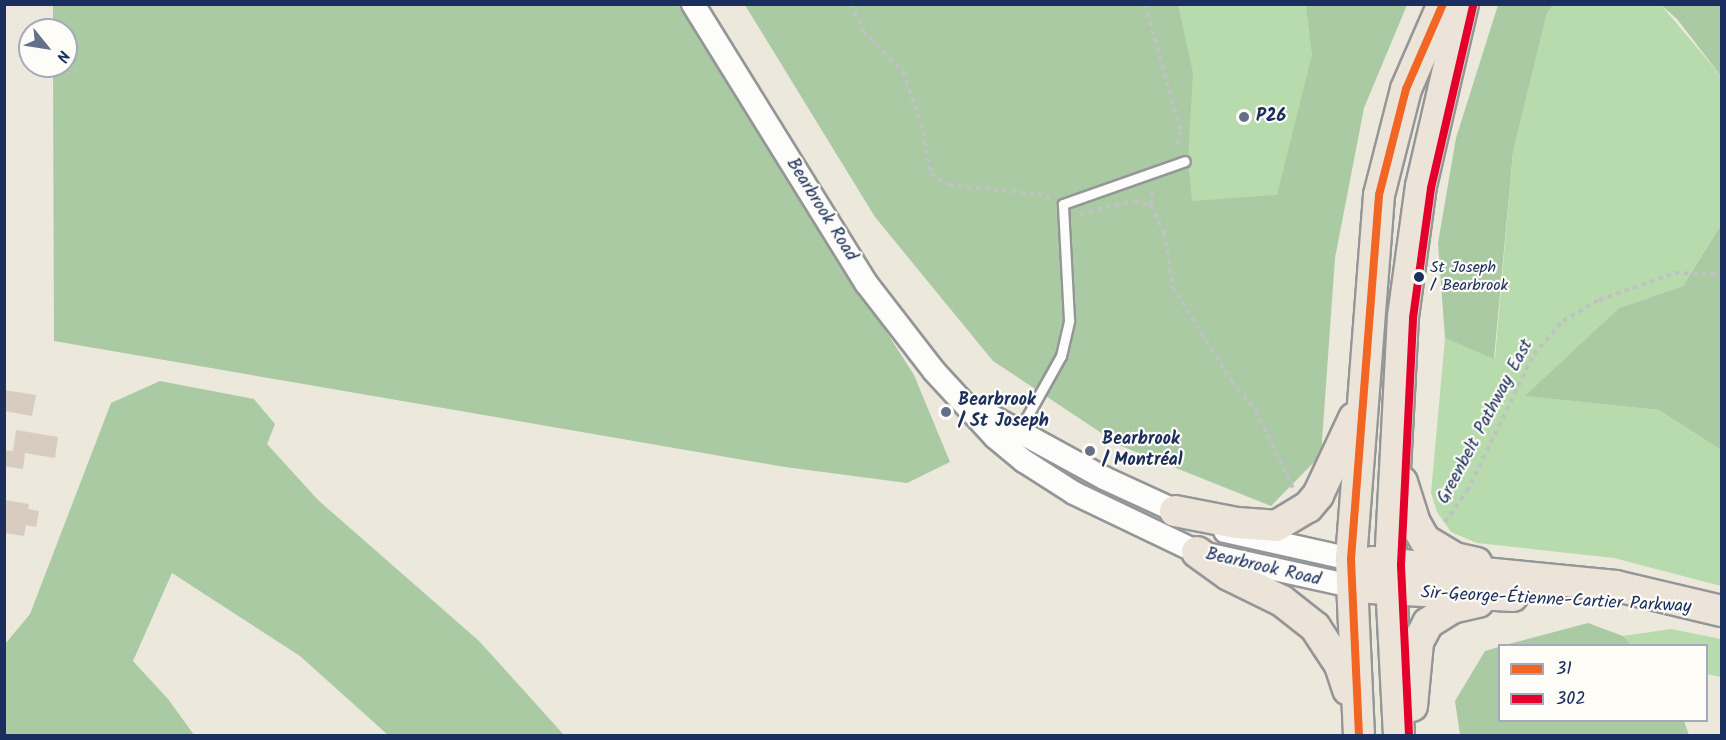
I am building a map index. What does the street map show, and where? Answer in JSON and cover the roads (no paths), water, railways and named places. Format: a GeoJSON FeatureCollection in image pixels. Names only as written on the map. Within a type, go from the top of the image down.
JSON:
{"type":"FeatureCollection","features":[{"type":"Feature","properties":{"kind":"main road"},"geometry":{"type":"LineString","coordinates":[[1358,728],[1352,573],[1378,195],[1384,165],[1406,89],[1443,4]]}},
{"type":"Feature","properties":{"kind":"main road"},"geometry":{"type":"LineString","coordinates":[[1399,735],[1390,577],[1396,419],[1403,317],[1421,186],[1463,4]]}},
{"type":"Feature","properties":{"kind":"main road"},"geometry":{"type":"LineString","coordinates":[[1175,511],[1257,526],[1276,526],[1291,518],[1318,495],[1364,393]]}},
{"type":"Feature","properties":{"kind":"main road"},"geometry":{"type":"LineString","coordinates":[[1396,419],[1406,500],[1425,540],[1455,558],[1576,581]]}},
{"type":"Feature","properties":{"kind":"main road"},"geometry":{"type":"LineString","coordinates":[[1197,552],[1223,571],[1282,601],[1315,627],[1340,665],[1358,728]]}},
{"type":"Feature","properties":{"kind":"main road","name":"Bearbrook Road"},"geometry":{"type":"LineString","coordinates":[[1352,573],[1390,577]]}},
{"type":"Feature","properties":{"kind":"main road","name":"Sir-George-Étienne-Cartier Parkway"},"geometry":{"type":"LineString","coordinates":[[1390,577],[1576,581],[1629,588],[1722,611]]}},
{"type":"Feature","properties":{"kind":"main road","name":"Sir-George-Étienne-Cartier Parkway"},"geometry":{"type":"LineString","coordinates":[[1390,577],[1520,596],[1722,611]]}},
{"type":"Feature","properties":{"kind":"main road"},"geometry":{"type":"LineString","coordinates":[[1412,735],[1418,642],[1428,623],[1452,608],[1520,596]]}},
{"type":"Feature","properties":{"kind":"street","name":"Bearbrook Road"},"geometry":{"type":"LineString","coordinates":[[693,4],[866,283],[928,363],[966,402],[995,437],[1024,461],[1074,492],[1197,552],[1352,573]]}},
{"type":"Feature","properties":{"kind":"street","name":"Bearbrook Road"},"geometry":{"type":"LineString","coordinates":[[966,402],[1104,478],[1175,511],[1239,536],[1352,573]]}},
{"type":"Feature","properties":{"kind":"lane"},"geometry":{"type":"LineString","coordinates":[[1019,431],[1060,356],[1069,320],[1063,204],[1185,161]]}},
{"type":"Feature","properties":{"kind":"place","name":"P26"},"geometry":{"type":"Point","coordinates":[1244,117]}},
{"type":"Feature","properties":{"kind":"place","name":"St Joseph / Bearbrook"},"geometry":{"type":"Point","coordinates":[1419,277]}},
{"type":"Feature","properties":{"kind":"place","name":"Bearbrook / St Joseph"},"geometry":{"type":"Point","coordinates":[946,412]}},
{"type":"Feature","properties":{"kind":"place","name":"Bearbrook / Montréal"},"geometry":{"type":"Point","coordinates":[1090,451]}}]}
